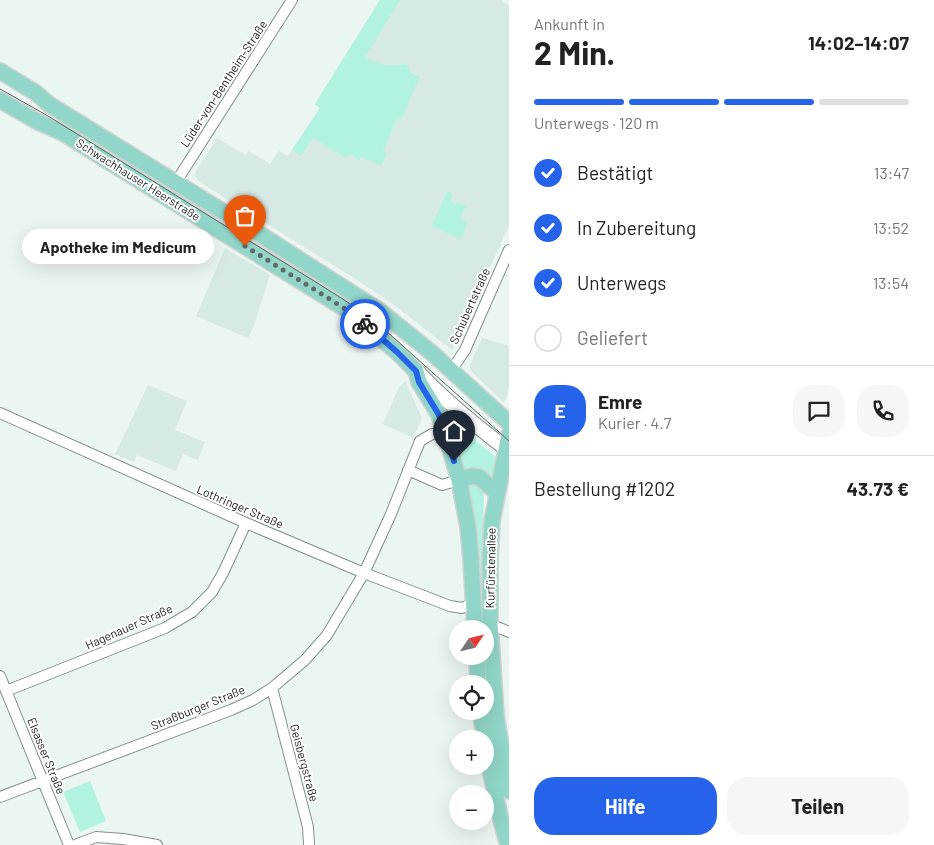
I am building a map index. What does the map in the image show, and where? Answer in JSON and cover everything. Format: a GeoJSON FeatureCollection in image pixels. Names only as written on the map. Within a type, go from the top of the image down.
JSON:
{"type":"FeatureCollection","features":[{"type":"Feature","properties":{"kind":"main road","name":"Schwachhauser Heerstraße"},"geometry":{"type":"LineString","coordinates":[[0,72],[380,311],[432,353],[509,423]]}},
{"type":"Feature","properties":{"kind":"main road","name":"Schwachhauser Heerstraße"},"geometry":{"type":"LineString","coordinates":[[0,100],[38,122],[62,133],[347,310],[397,352],[455,408],[508,445]]}},
{"type":"Feature","properties":{"kind":"main road","name":"Kurfürstenallee"},"geometry":{"type":"LineString","coordinates":[[416,371],[419,382],[439,415],[459,480],[468,527],[475,620]]}},
{"type":"Feature","properties":{"kind":"main road","name":"Kurfürstenallee"},"geometry":{"type":"LineString","coordinates":[[490,620],[492,521],[508,445]]}},
{"type":"Feature","properties":{"kind":"main road"},"geometry":{"type":"LineString","coordinates":[[459,480],[472,476],[479,477],[497,493]]}},
{"type":"Feature","properties":{"kind":"main road","name":"Kurfürstenallee"},"geometry":{"type":"LineString","coordinates":[[493,665],[496,716],[509,792]]}},
{"type":"Feature","properties":{"kind":"main road"},"geometry":{"type":"LineString","coordinates":[[491,775],[500,819],[508,845]]}},
{"type":"Feature","properties":{"kind":"street","name":"Lüder-von-Bentheim-Straße"},"geometry":{"type":"LineString","coordinates":[[176,182],[292,0]]}},
{"type":"Feature","properties":{"kind":"street","name":"Schubertstraße"},"geometry":{"type":"LineString","coordinates":[[451,370],[464,350],[509,250]]}},
{"type":"Feature","properties":{"kind":"street","name":"Lothringer Straße"},"geometry":{"type":"LineString","coordinates":[[0,413],[246,523],[364,573],[450,606],[462,608],[474,602]]}},
{"type":"Feature","properties":{"kind":"street","name":"Straßburger Straße"},"geometry":{"type":"LineString","coordinates":[[0,797],[231,710],[253,700],[272,688],[305,660],[327,635],[364,573],[391,514],[420,441],[432,434],[446,434]]}},
{"type":"Feature","properties":{"kind":"street"},"geometry":{"type":"LineString","coordinates":[[408,470],[442,485],[459,480]]}},
{"type":"Feature","properties":{"kind":"street","name":"Hagenauer Straße"},"geometry":{"type":"LineString","coordinates":[[6,691],[165,628],[192,612],[216,586],[246,523]]}},
{"type":"Feature","properties":{"kind":"street"},"geometry":{"type":"LineString","coordinates":[[494,626],[509,632]]}},
{"type":"Feature","properties":{"kind":"street","name":"Elsasser Straße"},"geometry":{"type":"LineString","coordinates":[[0,676],[69,845]]}},
{"type":"Feature","properties":{"kind":"street","name":"Geisbergstraße"},"geometry":{"type":"LineString","coordinates":[[272,688],[308,827],[309,845]]}},
{"type":"Feature","properties":{"kind":"street"},"geometry":{"type":"LineString","coordinates":[[75,845],[96,837],[157,845]]}},
{"type":"Feature","properties":{"kind":"shaded area"},"geometry":{"type":"Polygon","coordinates":[[[380,0],[501,0],[509,6],[509,226],[452,350],[390,302],[198,181],[195,176],[196,171],[217,138],[245,155],[249,151],[270,164],[279,151],[288,156],[320,108],[315,104],[380,0]]]}},
{"type":"Feature","properties":{"kind":"shaded area"},"geometry":{"type":"Polygon","coordinates":[[[225,248],[270,275],[248,338],[196,316],[225,248]]]}},
{"type":"Feature","properties":{"kind":"shaded area"},"geometry":{"type":"Polygon","coordinates":[[[482,338],[509,346],[509,388],[504,403],[470,370],[470,365],[482,338]]]}},
{"type":"Feature","properties":{"kind":"shaded area"},"geometry":{"type":"Polygon","coordinates":[[[405,381],[422,418],[413,438],[383,424],[398,389],[405,381]]]}},
{"type":"Feature","properties":{"kind":"shaded area"},"geometry":{"type":"Polygon","coordinates":[[[148,385],[187,401],[175,430],[205,442],[198,460],[183,454],[176,471],[137,455],[134,462],[115,454],[148,385]]]}},
{"type":"Feature","properties":{"kind":"green space"},"geometry":{"type":"Polygon","coordinates":[[[380,0],[400,0],[365,57],[386,65],[407,64],[409,71],[415,76],[420,75],[401,120],[397,119],[383,151],[387,154],[381,166],[361,157],[359,160],[350,154],[346,158],[313,138],[301,156],[292,150],[320,108],[315,104],[380,0]]]}},
{"type":"Feature","properties":{"kind":"green space"},"geometry":{"type":"Polygon","coordinates":[[[447,191],[453,194],[450,201],[466,206],[460,219],[468,223],[461,239],[432,226],[447,191]]]}},
{"type":"Feature","properties":{"kind":"green space"},"geometry":{"type":"Polygon","coordinates":[[[444,415],[496,457],[492,483],[463,473],[444,415]]]}},
{"type":"Feature","properties":{"kind":"green space"},"geometry":{"type":"Polygon","coordinates":[[[472,482],[484,489],[482,584],[484,620],[481,620],[466,488],[472,482]]]}},
{"type":"Feature","properties":{"kind":"green space"},"geometry":{"type":"Polygon","coordinates":[[[90,781],[106,821],[80,832],[63,792],[90,781]]]}},
{"type":"Feature","properties":{"kind":"tram line"},"geometry":{"type":"LineString","coordinates":[[0,89],[48,116],[361,311],[385,330],[509,441]]}},
{"type":"Feature","properties":{"kind":"way so far"},"geometry":{"type":"LineString","coordinates":[[245,246],[347,310],[365,324]]}},
{"type":"Feature","properties":{"kind":"place","name":"Apotheke im Medicum"},"geometry":{"type":"Point","coordinates":[245,246]}},
{"type":"Feature","properties":{"kind":"route"},"geometry":{"type":"LineString","coordinates":[[365,324],[416,371],[419,382],[439,415],[454,461]]}}]}
